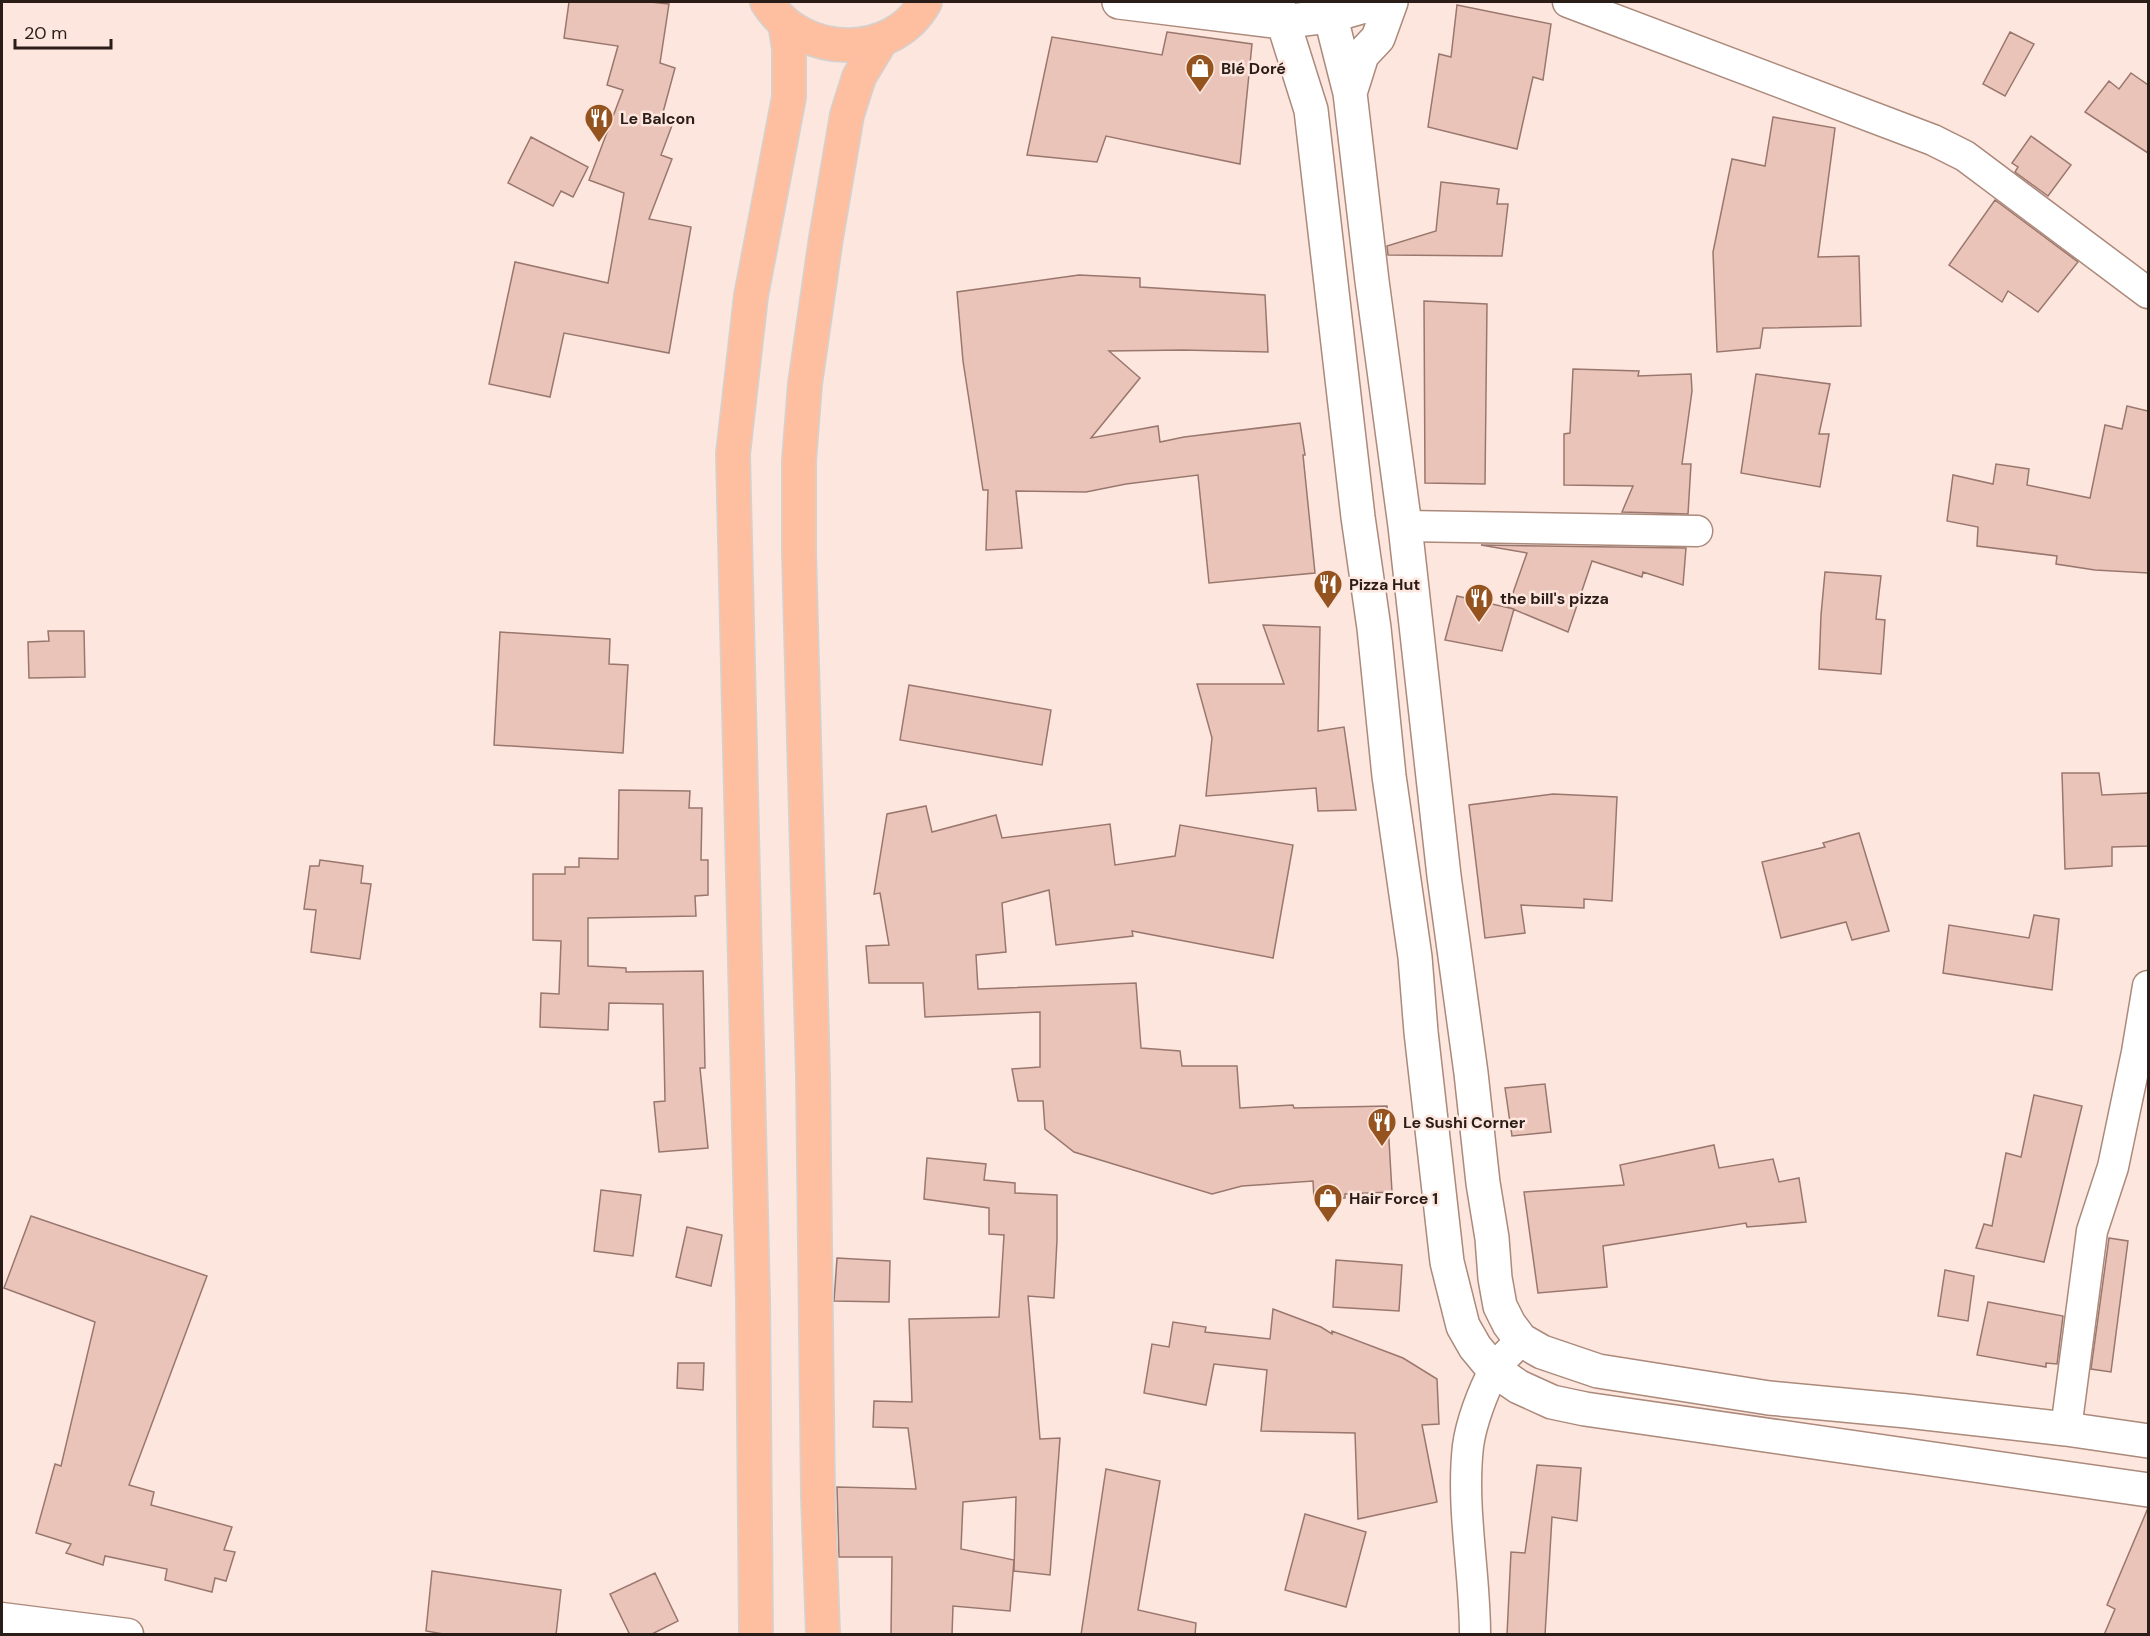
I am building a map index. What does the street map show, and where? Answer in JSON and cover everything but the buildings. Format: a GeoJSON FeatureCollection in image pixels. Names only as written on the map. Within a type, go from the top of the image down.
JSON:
{"type":"FeatureCollection","features":[{"type":"Feature","properties":{"kind":"main road"},"geometry":{"type":"LineString","coordinates":[[771,7],[802,35],[821,43],[842,46],[863,45],[898,31],[912,20],[925,2]]}},
{"type":"Feature","properties":{"kind":"main road"},"geometry":{"type":"LineString","coordinates":[[1119,2],[1280,12],[1328,9],[1379,2]]}},
{"type":"Feature","properties":{"kind":"main road"},"geometry":{"type":"LineString","coordinates":[[1350,93],[1362,55],[1378,38],[1391,2]]}},
{"type":"Feature","properties":{"kind":"main road"},"geometry":{"type":"LineString","coordinates":[[756,1635],[753,1298],[733,454],[751,296],[789,97],[789,49],[771,7]]}},
{"type":"Feature","properties":{"kind":"main road"},"geometry":{"type":"LineString","coordinates":[[1328,9],[1350,93],[1372,281],[1405,526],[1444,876],[1472,1073],[1495,1278],[1500,1306],[1509,1324],[1521,1340],[1542,1352],[1598,1371],[1768,1398],[2066,1428],[2148,1441]]}},
{"type":"Feature","properties":{"kind":"main road"},"geometry":{"type":"LineString","coordinates":[[1280,12],[1311,110],[1358,517],[1374,628],[1389,776],[1415,957],[1421,1032],[1447,1262],[1463,1326],[1475,1347],[1494,1370],[1519,1387],[1552,1402],[1585,1409],[2148,1490]]}},
{"type":"Feature","properties":{"kind":"main road"},"geometry":{"type":"LineString","coordinates":[[823,1635],[818,1496],[813,1075],[799,575],[800,461],[805,384],[847,115],[859,77],[882,39]]}},
{"type":"Feature","properties":{"kind":"street"},"geometry":{"type":"LineString","coordinates":[[1568,2],[1933,140],[1965,156],[2148,293]]}},
{"type":"Feature","properties":{"kind":"street"},"geometry":{"type":"LineString","coordinates":[[1405,526],[1697,531]]}},
{"type":"Feature","properties":{"kind":"street"},"geometry":{"type":"LineString","coordinates":[[2066,1428],[2092,1231],[2113,1167],[2148,986]]}},
{"type":"Feature","properties":{"kind":"street"},"geometry":{"type":"LineString","coordinates":[[1475,1635],[1467,1497],[1468,1445],[1474,1422],[1494,1370],[1521,1340]]}},
{"type":"Feature","properties":{"kind":"street"},"geometry":{"type":"LineString","coordinates":[[2,1618],[128,1635]]}},
{"type":"Feature","properties":{"kind":"place","name":"Blé Doré"},"geometry":{"type":"Point","coordinates":[1200,94]}},
{"type":"Feature","properties":{"kind":"place","name":"Le Balcon"},"geometry":{"type":"Point","coordinates":[599,144]}},
{"type":"Feature","properties":{"kind":"place","name":"Pizza Hut"},"geometry":{"type":"Point","coordinates":[1328,610]}},
{"type":"Feature","properties":{"kind":"place","name":"the bill's pizza"},"geometry":{"type":"Point","coordinates":[1479,624]}},
{"type":"Feature","properties":{"kind":"place","name":"Le Sushi Corner"},"geometry":{"type":"Point","coordinates":[1382,1148]}},
{"type":"Feature","properties":{"kind":"place","name":"Hair Force 1"},"geometry":{"type":"Point","coordinates":[1328,1224]}}]}
